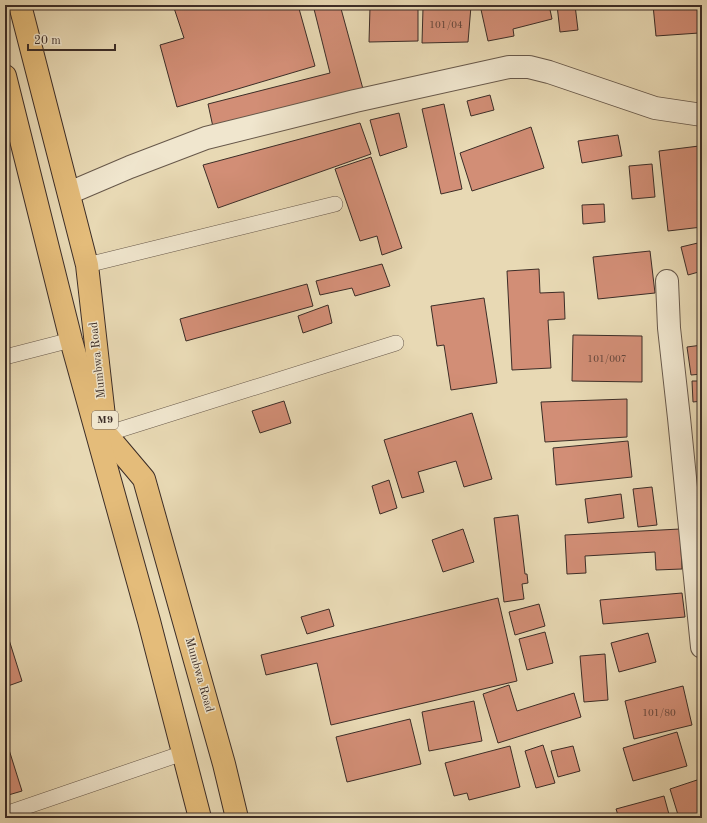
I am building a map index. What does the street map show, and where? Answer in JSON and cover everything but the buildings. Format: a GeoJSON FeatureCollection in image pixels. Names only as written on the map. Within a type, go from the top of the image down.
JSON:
{"type":"FeatureCollection","features":[{"type":"Feature","properties":{"kind":"main road","name":"Mumbwa Road"},"geometry":{"type":"LineString","coordinates":[[20,5],[87,264],[106,434],[144,479],[224,764],[237,818]]}},
{"type":"Feature","properties":{"kind":"main road","name":"Mumbwa Road"},"geometry":{"type":"LineString","coordinates":[[5,76],[71,340],[149,621],[199,818]]}},
{"type":"Feature","properties":{"kind":"street"},"geometry":{"type":"LineString","coordinates":[[69,193],[130,167],[206,138],[355,101],[508,67],[529,67],[549,72],[655,108],[702,115]]}},
{"type":"Feature","properties":{"kind":"street"},"geometry":{"type":"LineString","coordinates":[[667,281],[669,328],[702,647]]}},
{"type":"Feature","properties":{"kind":"lane"},"geometry":{"type":"LineString","coordinates":[[87,264],[335,204]]}},
{"type":"Feature","properties":{"kind":"lane"},"geometry":{"type":"LineString","coordinates":[[5,357],[71,340]]}},
{"type":"Feature","properties":{"kind":"lane"},"geometry":{"type":"LineString","coordinates":[[106,434],[396,342]]}},
{"type":"Feature","properties":{"kind":"lane"},"geometry":{"type":"LineString","coordinates":[[5,814],[183,753]]}}]}
